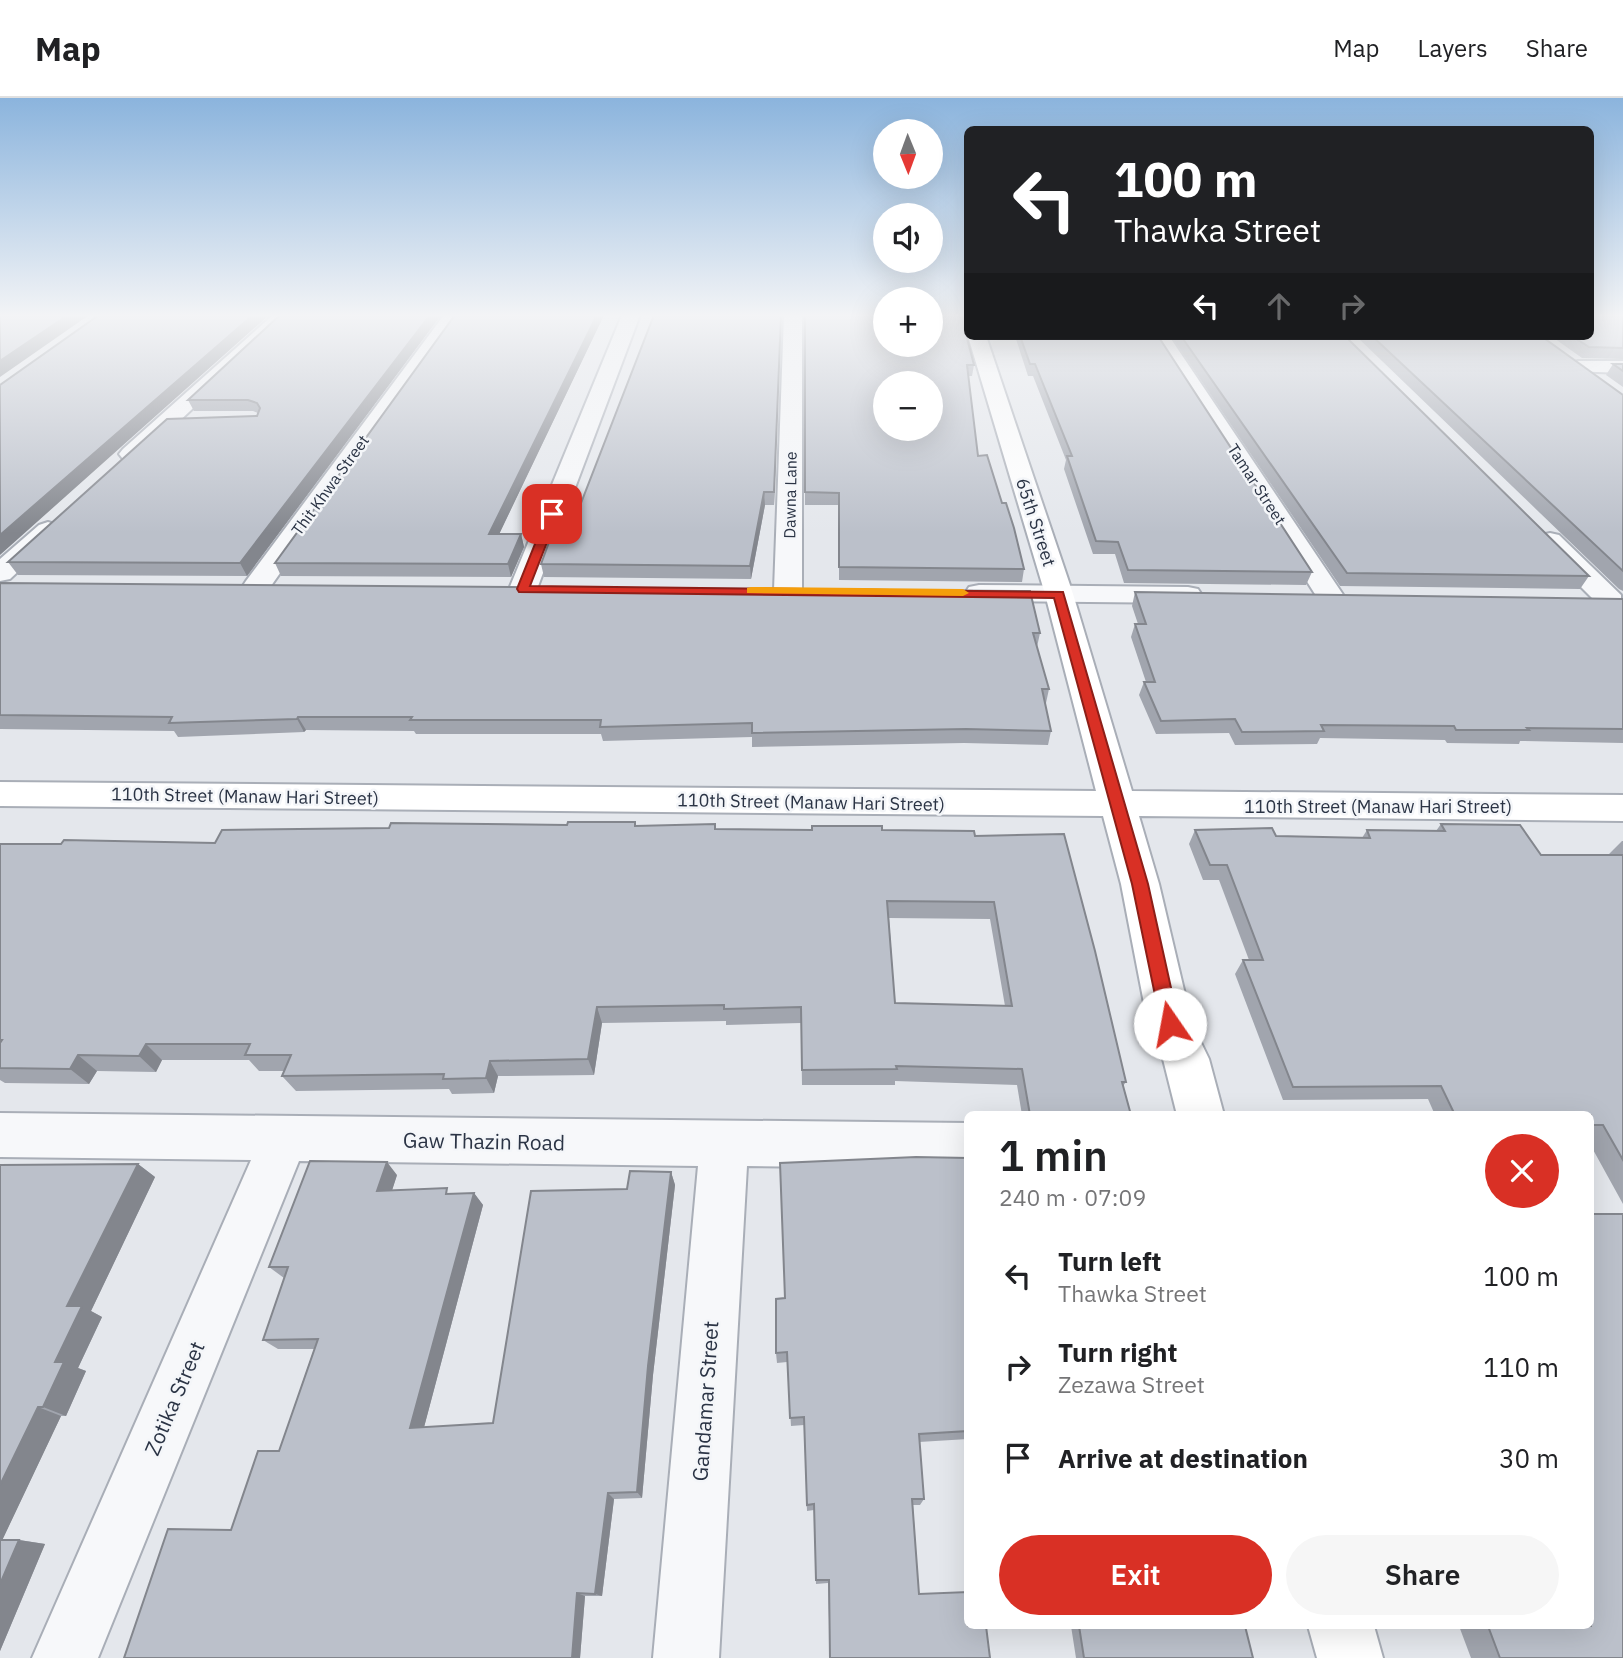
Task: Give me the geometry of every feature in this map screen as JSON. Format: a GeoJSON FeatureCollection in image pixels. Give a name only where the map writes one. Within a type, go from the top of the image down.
{"type":"FeatureCollection","features":[{"type":"Feature","properties":{"kind":"street"},"geometry":{"type":"LineString","coordinates":[[117,466],[202,388]]}},
{"type":"Feature","properties":{"kind":"street","name":"Thit Khwa Street"},"geometry":{"type":"LineString","coordinates":[[256,587],[400,388]]}},
{"type":"Feature","properties":{"kind":"street"},"geometry":{"type":"LineString","coordinates":[[551,590],[510,589],[599,388]]}},
{"type":"Feature","properties":{"kind":"street","name":"Dawna Lane"},"geometry":{"type":"LineString","coordinates":[[788,590],[792,388]]}},
{"type":"Feature","properties":{"kind":"street","name":"65th Street"},"geometry":{"type":"LineString","coordinates":[[993,388],[1059,594],[1119,804],[1140,884],[1170,1024],[1186,1059],[1200,1111]]}},
{"type":"Feature","properties":{"kind":"street","name":"Tamar Street"},"geometry":{"type":"LineString","coordinates":[[1194,388],[1330,596]]}},
{"type":"Feature","properties":{"kind":"street"},"geometry":{"type":"LineString","coordinates":[[166,421],[203,421]]}},
{"type":"Feature","properties":{"kind":"street"},"geometry":{"type":"LineString","coordinates":[[0,573],[68,511]]}},
{"type":"Feature","properties":{"kind":"street"},"geometry":{"type":"LineString","coordinates":[[1531,522],[1617,601]]}},
{"type":"Feature","properties":{"kind":"street"},"geometry":{"type":"LineString","coordinates":[[950,593],[1208,595]]}},
{"type":"Feature","properties":{"kind":"street"},"geometry":{"type":"LineString","coordinates":[[1570,600],[1617,601]]}},
{"type":"Feature","properties":{"kind":"street","name":"110th Street (Manaw Hari Street)"},"geometry":{"type":"LineString","coordinates":[[0,794],[1623,808]]}},
{"type":"Feature","properties":{"kind":"street","name":"Gaw Thazin Road"},"geometry":{"type":"LineString","coordinates":[[0,1135],[964,1146]]}},
{"type":"Feature","properties":{"kind":"street","name":"Zotika Street"},"geometry":{"type":"LineString","coordinates":[[65,1658],[284,1139]]}},
{"type":"Feature","properties":{"kind":"street","name":"Gandamar Street"},"geometry":{"type":"LineString","coordinates":[[686,1658],[724,1143]]}},
{"type":"Feature","properties":{"kind":"street"},"geometry":{"type":"LineString","coordinates":[[1342,1629],[1350,1658]]}},
{"type":"Feature","properties":{"kind":"building"},"geometry":{"type":"Polygon","coordinates":[[[0,388],[169,388],[0,535],[0,388]]]}},
{"type":"Feature","properties":{"kind":"building"},"geometry":{"type":"Polygon","coordinates":[[[201,388],[374,388],[240,563],[8,562],[167,419],[257,416],[260,408],[257,403],[248,400],[188,400],[201,388]]]}},
{"type":"Feature","properties":{"kind":"building"},"geometry":{"type":"Polygon","coordinates":[[[402,388],[561,388],[489,534],[521,534],[508,564],[275,563],[402,388]]]}},
{"type":"Feature","properties":{"kind":"building"},"geometry":{"type":"Polygon","coordinates":[[[626,388],[778,388],[774,492],[764,492],[750,566],[541,564],[552,534],[569,534],[626,388]]]}},
{"type":"Feature","properties":{"kind":"building"},"geometry":{"type":"Polygon","coordinates":[[[805,388],[873,388],[873,441],[943,441],[943,388],[970,388],[978,456],[987,455],[1002,503],[1006,503],[1024,569],[839,567],[839,493],[805,492],[805,388]]]}},
{"type":"Feature","properties":{"kind":"building"},"geometry":{"type":"Polygon","coordinates":[[[1045,388],[1192,388],[1312,572],[1128,570],[1118,542],[1096,541],[1067,456],[1072,456],[1045,388]]]}},
{"type":"Feature","properties":{"kind":"building"},"geometry":{"type":"Polygon","coordinates":[[[1217,388],[1398,388],[1589,576],[1347,573],[1217,388]]]}},
{"type":"Feature","properties":{"kind":"building"},"geometry":{"type":"Polygon","coordinates":[[[1427,388],[1613,388],[1623,395],[1623,571],[1427,388]]]}},
{"type":"Feature","properties":{"kind":"building"},"geometry":{"type":"Polygon","coordinates":[[[0,583],[1030,591],[1040,633],[1033,633],[1049,689],[1042,689],[1051,731],[966,729],[752,733],[752,723],[600,727],[601,720],[298,717],[169,723],[172,717],[0,715],[0,583]]]}},
{"type":"Feature","properties":{"kind":"building"},"geometry":{"type":"Polygon","coordinates":[[[1135,592],[1623,599],[1623,729],[1456,730],[1454,726],[1321,725],[1324,731],[1242,732],[1235,719],[1161,721],[1144,682],[1155,682],[1135,624],[1146,624],[1135,592]]]}},
{"type":"Feature","properties":{"kind":"building"},"geometry":{"type":"Polygon","coordinates":[[[568,822],[635,822],[635,826],[715,824],[715,829],[812,830],[812,826],[882,826],[882,830],[974,831],[975,836],[1064,834],[1095,951],[1126,1082],[1122,1082],[1130,1111],[1029,1111],[1022,1069],[896,1066],[897,1069],[802,1070],[801,1007],[597,1007],[588,1059],[490,1061],[486,1078],[443,1079],[444,1074],[282,1076],[291,1055],[245,1055],[250,1044],[146,1044],[139,1056],[78,1055],[70,1069],[0,1068],[0,844],[61,844],[64,840],[215,843],[222,830],[389,828],[391,823],[567,825],[568,822]],[[887,901],[895,1003],[1012,1006],[994,902],[887,901]]]}},
{"type":"Feature","properties":{"kind":"building"},"geometry":{"type":"Polygon","coordinates":[[[1441,824],[1520,825],[1541,855],[1623,855],[1623,1160],[1603,1125],[1594,1125],[1594,1111],[1453,1111],[1441,1086],[1293,1087],[1243,960],[1263,960],[1227,865],[1210,865],[1195,830],[1272,828],[1276,836],[1370,838],[1367,830],[1445,831],[1441,824]]]}},
{"type":"Feature","properties":{"kind":"building"},"geometry":{"type":"Polygon","coordinates":[[[916,1157],[964,1158],[964,1431],[919,1434],[924,1499],[912,1499],[919,1594],[964,1592],[964,1629],[986,1629],[990,1658],[830,1658],[829,1580],[816,1580],[814,1504],[807,1505],[804,1417],[790,1418],[787,1352],[776,1353],[776,1299],[785,1298],[780,1163],[916,1157]]]}},
{"type":"Feature","properties":{"kind":"building"},"geometry":{"type":"Polygon","coordinates":[[[310,1161],[387,1162],[377,1191],[447,1188],[446,1194],[474,1193],[410,1428],[493,1423],[531,1191],[627,1189],[630,1171],[671,1172],[648,1366],[637,1492],[608,1493],[595,1594],[577,1593],[572,1658],[124,1658],[168,1529],[231,1530],[258,1451],[279,1451],[318,1339],[263,1340],[288,1267],[269,1267],[310,1161]]]}},
{"type":"Feature","properties":{"kind":"building"},"geometry":{"type":"Polygon","coordinates":[[[138,1164],[67,1306],[82,1306],[55,1362],[64,1362],[43,1407],[38,1407],[0,1485],[0,1165],[138,1164]]]}},
{"type":"Feature","properties":{"kind":"building"},"geometry":{"type":"Polygon","coordinates":[[[1594,1214],[1623,1214],[1623,1658],[1500,1658],[1489,1629],[1594,1629],[1594,1214]]]}},
{"type":"Feature","properties":{"kind":"building"},"geometry":{"type":"Polygon","coordinates":[[[0,1540],[19,1540],[0,1584],[0,1540]]]}},
{"type":"Feature","properties":{"kind":"building"},"geometry":{"type":"Polygon","coordinates":[[[1079,1629],[1246,1629],[1253,1658],[1084,1658],[1079,1629]]]}},
{"type":"Feature","properties":{"kind":"slow traffic"},"geometry":{"type":"LineString","coordinates":[[751,590],[963,593]]}},
{"type":"Feature","properties":{"kind":"route"},"geometry":{"type":"LineString","coordinates":[[552,514],[523,589],[1059,594],[1140,884],[1170,1024]]}}]}
